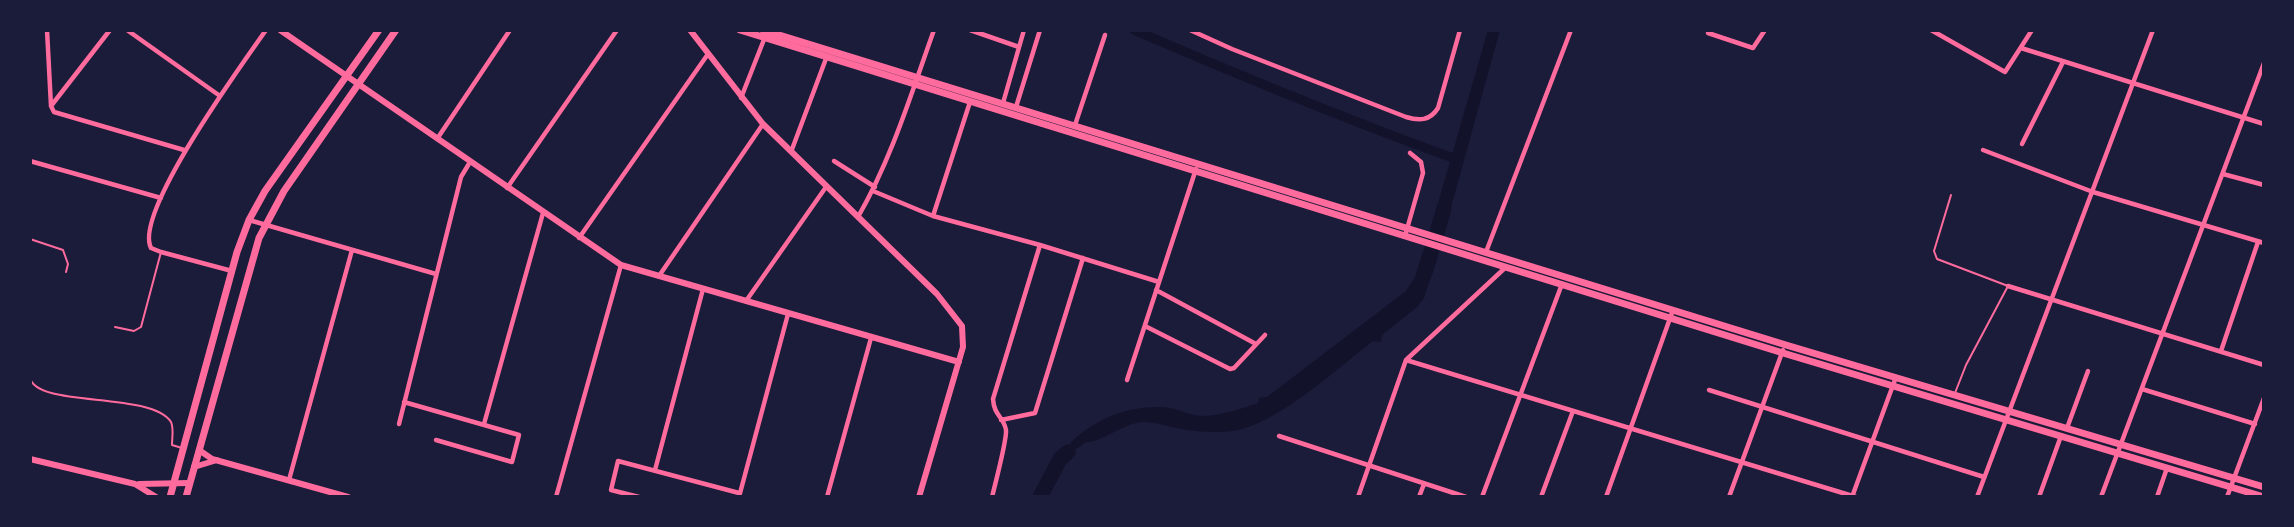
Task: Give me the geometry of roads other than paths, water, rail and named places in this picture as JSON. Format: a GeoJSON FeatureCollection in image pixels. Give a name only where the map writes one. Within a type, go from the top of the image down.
{"type":"FeatureCollection","features":[{"type":"Feature","properties":{"kind":"main road"},"geometry":{"type":"LineString","coordinates":[[170,497],[232,271],[249,220],[265,191],[379,30]]}},
{"type":"Feature","properties":{"kind":"main road"},"geometry":{"type":"LineString","coordinates":[[186,497],[249,267],[265,225],[284,190],[396,30]]}},
{"type":"Feature","properties":{"kind":"main road"},"geometry":{"type":"LineString","coordinates":[[740,30],[765,33],[915,86],[1783,353],[2264,496]]}},
{"type":"Feature","properties":{"kind":"main road"},"geometry":{"type":"LineString","coordinates":[[828,54],[918,77],[1786,345],[2264,487]]}},
{"type":"Feature","properties":{"kind":"street"},"geometry":{"type":"LineString","coordinates":[[47,30],[51,106],[54,112],[184,150]]}},
{"type":"Feature","properties":{"kind":"street"},"geometry":{"type":"LineString","coordinates":[[51,106],[110,30]]}},
{"type":"Feature","properties":{"kind":"street"},"geometry":{"type":"LineString","coordinates":[[127,30],[220,96]]}},
{"type":"Feature","properties":{"kind":"street"},"geometry":{"type":"LineString","coordinates":[[232,271],[151,248],[148,235],[161,198],[184,150],[266,30]]}},
{"type":"Feature","properties":{"kind":"street"},"geometry":{"type":"LineString","coordinates":[[280,30],[621,265],[959,362]]}},
{"type":"Feature","properties":{"kind":"street"},"geometry":{"type":"LineString","coordinates":[[437,139],[510,30]]}},
{"type":"Feature","properties":{"kind":"street"},"geometry":{"type":"LineString","coordinates":[[507,188],[617,30]]}},
{"type":"Feature","properties":{"kind":"street"},"geometry":{"type":"LineString","coordinates":[[690,30],[763,124],[937,294],[962,326],[963,339],[959,362],[919,497]]}},
{"type":"Feature","properties":{"kind":"street"},"geometry":{"type":"LineString","coordinates":[[858,217],[874,189],[894,144],[934,30]]}},
{"type":"Feature","properties":{"kind":"street"},"geometry":{"type":"LineString","coordinates":[[970,30],[1019,47]]}},
{"type":"Feature","properties":{"kind":"street"},"geometry":{"type":"LineString","coordinates":[[1003,103],[1024,30]]}},
{"type":"Feature","properties":{"kind":"street"},"geometry":{"type":"LineString","coordinates":[[1016,107],[1040,30]]}},
{"type":"Feature","properties":{"kind":"street"},"geometry":{"type":"LineString","coordinates":[[1190,30],[1232,49],[1406,117],[1420,120],[1434,114],[1438,108],[1460,30]]}},
{"type":"Feature","properties":{"kind":"street"},"geometry":{"type":"LineString","coordinates":[[1486,252],[1571,30]]}},
{"type":"Feature","properties":{"kind":"street"},"geometry":{"type":"LineString","coordinates":[[1708,33],[1753,48],[1765,30]]}},
{"type":"Feature","properties":{"kind":"street"},"geometry":{"type":"LineString","coordinates":[[1931,30],[2005,72],[2032,30]]}},
{"type":"Feature","properties":{"kind":"street"},"geometry":{"type":"LineString","coordinates":[[1977,497],[2050,298],[2093,192],[2153,30]]}},
{"type":"Feature","properties":{"kind":"street"},"geometry":{"type":"LineString","coordinates":[[741,98],[765,33]]}},
{"type":"Feature","properties":{"kind":"street"},"geometry":{"type":"LineString","coordinates":[[1075,125],[1105,35]]}},
{"type":"Feature","properties":{"kind":"street"},"geometry":{"type":"LineString","coordinates":[[2021,48],[2264,124]]}},
{"type":"Feature","properties":{"kind":"street"},"geometry":{"type":"LineString","coordinates":[[579,238],[708,54]]}},
{"type":"Feature","properties":{"kind":"street"},"geometry":{"type":"LineString","coordinates":[[791,152],[828,54]]}},
{"type":"Feature","properties":{"kind":"street"},"geometry":{"type":"LineString","coordinates":[[2022,144],[2063,62]]}},
{"type":"Feature","properties":{"kind":"street"},"geometry":{"type":"LineString","coordinates":[[2101,497],[2264,63]]}},
{"type":"Feature","properties":{"kind":"street"},"geometry":{"type":"LineString","coordinates":[[933,216],[969,102]]}},
{"type":"Feature","properties":{"kind":"street"},"geometry":{"type":"LineString","coordinates":[[659,276],[763,124]]}},
{"type":"Feature","properties":{"kind":"street"},"geometry":{"type":"LineString","coordinates":[[1983,150],[2093,192],[2261,242],[2221,351]]}},
{"type":"Feature","properties":{"kind":"street"},"geometry":{"type":"LineString","coordinates":[[1405,236],[1423,173],[1421,162],[1410,153]]}},
{"type":"Feature","properties":{"kind":"street"},"geometry":{"type":"LineString","coordinates":[[30,160],[161,198]]}},
{"type":"Feature","properties":{"kind":"street"},"geometry":{"type":"LineString","coordinates":[[834,161],[874,189],[933,216],[1040,245],[1159,282]]}},
{"type":"Feature","properties":{"kind":"street"},"geometry":{"type":"LineString","coordinates":[[399,424],[461,177],[470,162]]}},
{"type":"Feature","properties":{"kind":"street"},"geometry":{"type":"LineString","coordinates":[[1127,380],[1198,163]]}},
{"type":"Feature","properties":{"kind":"street"},"geometry":{"type":"LineString","coordinates":[[2223,174],[2264,185]]}},
{"type":"Feature","properties":{"kind":"street"},"geometry":{"type":"LineString","coordinates":[[746,301],[826,187]]}},
{"type":"Feature","properties":{"kind":"street"},"geometry":{"type":"LineString","coordinates":[[484,424],[543,213]]}},
{"type":"Feature","properties":{"kind":"street"},"geometry":{"type":"LineString","coordinates":[[249,220],[436,274]]}},
{"type":"Feature","properties":{"kind":"street"},"geometry":{"type":"LineString","coordinates":[[992,497],[1006,430],[994,412],[993,399],[1040,245]]}},
{"type":"Feature","properties":{"kind":"street"},"geometry":{"type":"LineString","coordinates":[[289,480],[352,250]]}},
{"type":"Feature","properties":{"kind":"street"},"geometry":{"type":"LineString","coordinates":[[1001,420],[1035,413],[1083,258]]}},
{"type":"Feature","properties":{"kind":"street"},"geometry":{"type":"LineString","coordinates":[[1358,497],[1406,360],[1514,260]]}},
{"type":"Feature","properties":{"kind":"street"},"geometry":{"type":"LineString","coordinates":[[556,497],[621,265]]}},
{"type":"Feature","properties":{"kind":"street"},"geometry":{"type":"LineString","coordinates":[[1482,497],[1565,276]]}},
{"type":"Feature","properties":{"kind":"street"},"geometry":{"type":"LineString","coordinates":[[2008,286],[2264,365]]}},
{"type":"Feature","properties":{"kind":"street"},"geometry":{"type":"LineString","coordinates":[[655,470],[703,289]]}},
{"type":"Feature","properties":{"kind":"street"},"geometry":{"type":"LineString","coordinates":[[1156,291],[1256,344]]}},
{"type":"Feature","properties":{"kind":"street"},"geometry":{"type":"LineString","coordinates":[[1606,497],[1673,310]]}},
{"type":"Feature","properties":{"kind":"street"},"geometry":{"type":"LineString","coordinates":[[639,497],[611,490],[618,461],[739,495],[788,314]]}},
{"type":"Feature","properties":{"kind":"street"},"geometry":{"type":"LineString","coordinates":[[1145,326],[1230,369],[1234,368],[1265,335]]}},
{"type":"Feature","properties":{"kind":"street"},"geometry":{"type":"LineString","coordinates":[[827,497],[871,338]]}},
{"type":"Feature","properties":{"kind":"street"},"geometry":{"type":"LineString","coordinates":[[1729,497],[1786,345]]}},
{"type":"Feature","properties":{"kind":"street"},"geometry":{"type":"LineString","coordinates":[[1406,360],[1853,497],[1896,377]]}},
{"type":"Feature","properties":{"kind":"street"},"geometry":{"type":"LineString","coordinates":[[2067,428],[2088,371]]}},
{"type":"Feature","properties":{"kind":"street"},"geometry":{"type":"LineString","coordinates":[[2142,389],[2254,424]]}},
{"type":"Feature","properties":{"kind":"street"},"geometry":{"type":"LineString","coordinates":[[1709,390],[1763,405],[1984,477]]}},
{"type":"Feature","properties":{"kind":"street"},"geometry":{"type":"LineString","coordinates":[[2227,497],[2264,398]]}},
{"type":"Feature","properties":{"kind":"street"},"geometry":{"type":"LineString","coordinates":[[404,402],[519,435],[512,462],[436,441]]}},
{"type":"Feature","properties":{"kind":"street"},"geometry":{"type":"LineString","coordinates":[[1541,497],[1573,411]]}},
{"type":"Feature","properties":{"kind":"street"},"geometry":{"type":"LineString","coordinates":[[1280,436],[1466,497]]}},
{"type":"Feature","properties":{"kind":"street"},"geometry":{"type":"LineString","coordinates":[[2039,497],[2061,436]]}},
{"type":"Feature","properties":{"kind":"street"},"geometry":{"type":"LineString","coordinates":[[199,450],[218,460],[348,497]]}},
{"type":"Feature","properties":{"kind":"street"},"geometry":{"type":"LineString","coordinates":[[30,459],[135,484],[189,483]]}},
{"type":"Feature","properties":{"kind":"street"},"geometry":{"type":"LineString","coordinates":[[194,467],[218,460]]}},
{"type":"Feature","properties":{"kind":"street"},"geometry":{"type":"LineString","coordinates":[[2157,497],[2168,468]]}},
{"type":"Feature","properties":{"kind":"street"},"geometry":{"type":"LineString","coordinates":[[135,484],[156,497]]}},
{"type":"Feature","properties":{"kind":"street"},"geometry":{"type":"LineString","coordinates":[[1419,497],[1424,484]]}},
{"type":"Feature","properties":{"kind":"lane"},"geometry":{"type":"LineString","coordinates":[[1951,195],[1934,251],[1937,259],[2008,286],[1966,365],[1955,395]]}},
{"type":"Feature","properties":{"kind":"lane"},"geometry":{"type":"LineString","coordinates":[[30,239],[63,250],[68,264],[66,272]]}},
{"type":"Feature","properties":{"kind":"lane"},"geometry":{"type":"LineString","coordinates":[[115,327],[134,331],[141,327],[161,252]]}},
{"type":"Feature","properties":{"kind":"lane"},"geometry":{"type":"LineString","coordinates":[[30,361],[30,367]]}},
{"type":"Feature","properties":{"kind":"lane"},"geometry":{"type":"LineString","coordinates":[[30,378],[35,386],[52,392],[84,400],[138,405],[156,411],[172,425],[172,445],[183,448]]}},
{"type":"Feature","properties":{"kind":"waterway"},"geometry":{"type":"LineString","coordinates":[[1134,30],[1295,98],[1459,160]]}},
{"type":"Feature","properties":{"kind":"waterway"},"geometry":{"type":"LineString","coordinates":[[1425,272],[1444,209]]}},
{"type":"Feature","properties":{"kind":"waterway"},"geometry":{"type":"LineString","coordinates":[[1040,497],[1060,459],[1068,452]]}}]}
